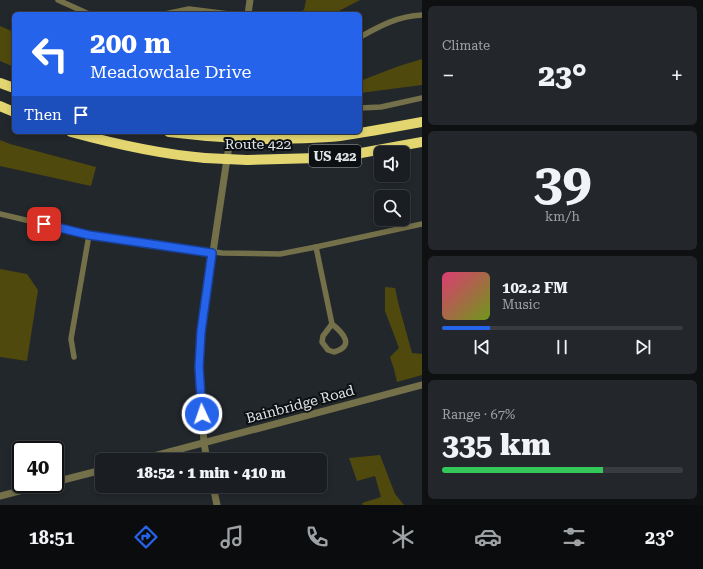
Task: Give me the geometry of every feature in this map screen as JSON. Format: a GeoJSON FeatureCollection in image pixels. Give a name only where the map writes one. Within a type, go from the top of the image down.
{"type":"FeatureCollection","features":[{"type":"Feature","properties":{"kind":"highway"},"geometry":{"type":"LineString","coordinates":[[0,82],[12,87]]}},
{"type":"Feature","properties":{"kind":"highway"},"geometry":{"type":"LineString","coordinates":[[1,107],[12,111]]}},
{"type":"Feature","properties":{"kind":"highway","name":"Route 422"},"geometry":{"type":"LineString","coordinates":[[362,133],[422,122]]}},
{"type":"Feature","properties":{"kind":"highway","name":"Route 422"},"geometry":{"type":"LineString","coordinates":[[79,134],[120,145],[179,156],[247,160],[317,158],[350,155],[422,142]]}},
{"type":"Feature","properties":{"kind":"highway","name":"Route 422"},"geometry":{"type":"LineString","coordinates":[[188,134],[252,139],[291,139],[353,134]]}},
{"type":"Feature","properties":{"kind":"street"},"geometry":{"type":"LineString","coordinates":[[58,0],[85,12]]}},
{"type":"Feature","properties":{"kind":"street"},"geometry":{"type":"LineString","coordinates":[[248,12],[250,0]]}},
{"type":"Feature","properties":{"kind":"street"},"geometry":{"type":"LineString","coordinates":[[175,12],[189,9],[213,12]]}},
{"type":"Feature","properties":{"kind":"street"},"geometry":{"type":"LineString","coordinates":[[362,36],[390,21],[422,15]]}},
{"type":"Feature","properties":{"kind":"street"},"geometry":{"type":"LineString","coordinates":[[362,108],[381,107],[422,98]]}},
{"type":"Feature","properties":{"kind":"street"},"geometry":{"type":"LineString","coordinates":[[206,453],[199,367],[201,332],[230,134]]}},
{"type":"Feature","properties":{"kind":"street"},"geometry":{"type":"LineString","coordinates":[[0,214],[89,235],[212,253],[280,254],[422,224]]}},
{"type":"Feature","properties":{"kind":"street"},"geometry":{"type":"LineString","coordinates":[[74,358],[71,339],[89,235]]}},
{"type":"Feature","properties":{"kind":"street"},"geometry":{"type":"LineString","coordinates":[[316,247],[332,324],[342,332],[345,340],[345,344],[342,349],[334,352],[328,350],[322,342],[323,336],[332,324]]}},
{"type":"Feature","properties":{"kind":"street","name":"Bainbridge Road"},"geometry":{"type":"LineString","coordinates":[[166,453],[422,385]]}},
{"type":"Feature","properties":{"kind":"street"},"geometry":{"type":"LineString","coordinates":[[64,480],[95,472]]}},
{"type":"Feature","properties":{"kind":"street"},"geometry":{"type":"LineString","coordinates":[[0,496],[12,493]]}},
{"type":"Feature","properties":{"kind":"street"},"geometry":{"type":"LineString","coordinates":[[214,493],[217,505]]}},
{"type":"Feature","properties":{"kind":"shaded area"},"geometry":{"type":"Polygon","coordinates":[[[306,0],[360,0],[337,12],[298,12],[304,10],[306,0]]]}},
{"type":"Feature","properties":{"kind":"shaded area"},"geometry":{"type":"Polygon","coordinates":[[[0,26],[12,31],[12,66],[0,61],[0,26]]]}},
{"type":"Feature","properties":{"kind":"shaded area"},"geometry":{"type":"Polygon","coordinates":[[[422,59],[422,85],[362,93],[362,80],[422,59]]]}},
{"type":"Feature","properties":{"kind":"shaded area"},"geometry":{"type":"Polygon","coordinates":[[[0,140],[96,167],[91,186],[0,166],[0,140]]]}},
{"type":"Feature","properties":{"kind":"shaded area"},"geometry":{"type":"Polygon","coordinates":[[[0,269],[27,274],[38,290],[27,361],[0,357],[0,269]]]}},
{"type":"Feature","properties":{"kind":"shaded area"},"geometry":{"type":"Polygon","coordinates":[[[385,287],[395,288],[412,353],[422,354],[422,375],[397,382],[390,357],[399,348],[385,311],[385,287]]]}},
{"type":"Feature","properties":{"kind":"shaded area"},"geometry":{"type":"Polygon","coordinates":[[[380,455],[395,494],[404,505],[363,505],[362,503],[381,497],[375,476],[357,481],[349,458],[380,455]]]}},
{"type":"Feature","properties":{"kind":"route"},"geometry":{"type":"LineString","coordinates":[[44,224],[89,235],[212,253],[201,332],[199,367],[202,414]]}}]}
